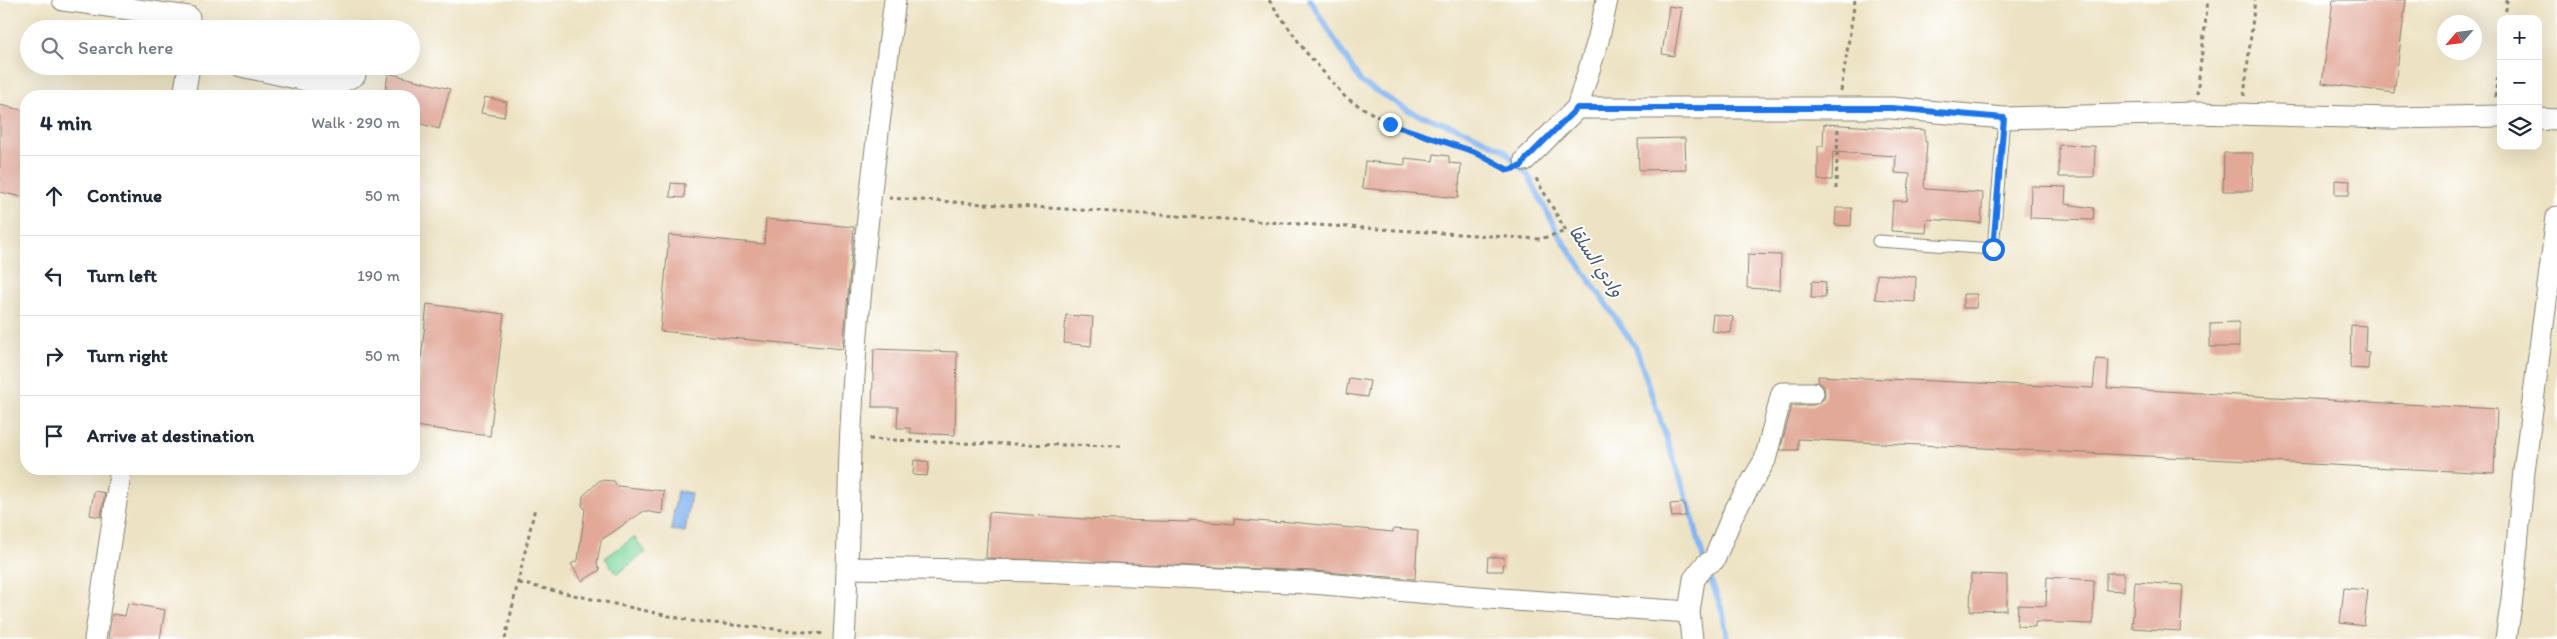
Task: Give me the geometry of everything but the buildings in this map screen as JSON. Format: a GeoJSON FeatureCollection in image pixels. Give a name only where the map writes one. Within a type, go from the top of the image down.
{"type":"FeatureCollection","features":[{"type":"Feature","properties":{"kind":"street"},"geometry":{"type":"LineString","coordinates":[[63,0],[190,15]]}},
{"type":"Feature","properties":{"kind":"street"},"geometry":{"type":"LineString","coordinates":[[844,637],[848,568],[851,438],[869,196],[895,0]]}},
{"type":"Feature","properties":{"kind":"street"},"geometry":{"type":"LineString","coordinates":[[1525,160],[1577,108],[1598,41],[1607,0]]}},
{"type":"Feature","properties":{"kind":"street"},"geometry":{"type":"LineString","coordinates":[[185,90],[188,75]]}},
{"type":"Feature","properties":{"kind":"street"},"geometry":{"type":"LineString","coordinates":[[282,75],[333,86],[355,75]]}},
{"type":"Feature","properties":{"kind":"street"},"geometry":{"type":"LineString","coordinates":[[1577,108],[1883,107],[2004,118],[2195,113],[2216,116],[2242,114],[2390,118],[2497,115]]}},
{"type":"Feature","properties":{"kind":"street"},"geometry":{"type":"LineString","coordinates":[[2542,119],[2557,120]]}},
{"type":"Feature","properties":{"kind":"street"},"geometry":{"type":"LineString","coordinates":[[2506,639],[2512,599],[2524,471],[2557,217]]}},
{"type":"Feature","properties":{"kind":"street"},"geometry":{"type":"LineString","coordinates":[[1692,639],[1689,612],[1694,579],[1705,565],[1714,560],[1734,512],[1765,460],[1782,393],[1813,393]]}},
{"type":"Feature","properties":{"kind":"street"},"geometry":{"type":"LineString","coordinates":[[94,639],[120,475]]}},
{"type":"Feature","properties":{"kind":"street"},"geometry":{"type":"LineString","coordinates":[[848,568],[1039,571],[1312,583],[1523,601],[1689,612]]}},
{"type":"Feature","properties":{"kind":"lane"},"geometry":{"type":"LineString","coordinates":[[1878,241],[1993,249],[2004,118]]}},
{"type":"Feature","properties":{"kind":"path"},"geometry":{"type":"LineString","coordinates":[[1270,0],[1305,51],[1346,98],[1390,124],[1475,152],[1508,170],[1522,166],[1525,160]]}},
{"type":"Feature","properties":{"kind":"path"},"geometry":{"type":"LineString","coordinates":[[2195,113],[2208,0]]}},
{"type":"Feature","properties":{"kind":"path"},"geometry":{"type":"LineString","coordinates":[[2242,114],[2255,0]]}},
{"type":"Feature","properties":{"kind":"path"},"geometry":{"type":"LineString","coordinates":[[2505,15],[2507,0]]}},
{"type":"Feature","properties":{"kind":"path"},"geometry":{"type":"LineString","coordinates":[[2498,105],[2500,60]]}},
{"type":"Feature","properties":{"kind":"path"},"geometry":{"type":"LineString","coordinates":[[869,196],[1540,239],[1566,232],[1525,160]]}},
{"type":"Feature","properties":{"kind":"path"},"geometry":{"type":"LineString","coordinates":[[851,438],[958,443],[1122,446]]}},
{"type":"Feature","properties":{"kind":"path"},"geometry":{"type":"LineString","coordinates":[[506,639],[535,508]]}},
{"type":"Feature","properties":{"kind":"path"},"geometry":{"type":"LineString","coordinates":[[519,584],[692,621],[844,637]]}},
{"type":"Feature","properties":{"kind":"green space"},"geometry":{"type":"Polygon","coordinates":[[[634,537],[646,552],[617,574],[605,558],[634,537]]]}},
{"type":"Feature","properties":{"kind":"water"},"geometry":{"type":"Polygon","coordinates":[[[677,491],[691,493],[685,532],[671,530],[677,491]]]}},
{"type":"Feature","properties":{"kind":"waterway","name":"وادي السلقا"},"geometry":{"type":"LineString","coordinates":[[1310,0],[1361,82],[1411,112],[1466,131],[1504,150],[1528,175],[1559,235],[1636,348],[1691,511],[1704,561]]}},
{"type":"Feature","properties":{"kind":"waterway","name":"وادي السلقا"},"geometry":{"type":"LineString","coordinates":[[1707,569],[1723,613],[1727,639]]}},
{"type":"Feature","properties":{"kind":"route"},"geometry":{"type":"LineString","coordinates":[[1390,124],[1475,152],[1508,170],[1522,166],[1525,160],[1577,108],[1839,106],[1892,108],[2004,118],[1993,249]]}}]}
